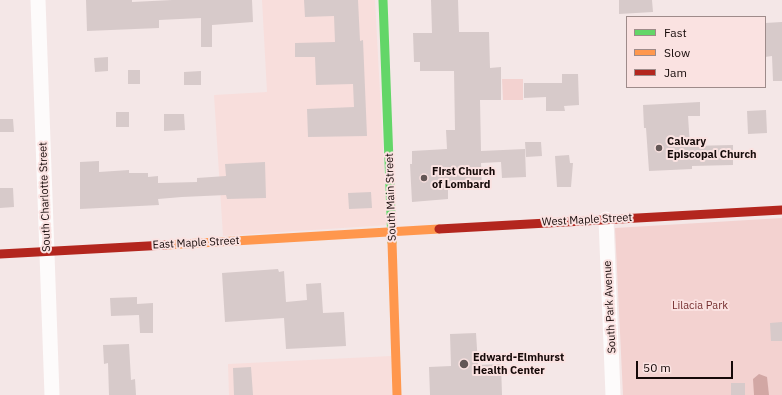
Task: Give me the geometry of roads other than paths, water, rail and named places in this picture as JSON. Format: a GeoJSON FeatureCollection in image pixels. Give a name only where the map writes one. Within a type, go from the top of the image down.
{"type":"FeatureCollection","features":[{"type":"Feature","properties":{"kind":"street","name":"South Charlotte Street"},"geometry":{"type":"LineString","coordinates":[[38,0],[52,395]]}},
{"type":"Feature","properties":{"kind":"street","name":"South Main Street"},"geometry":{"type":"LineString","coordinates":[[383,0],[393,231],[397,395]]}},
{"type":"Feature","properties":{"kind":"street","name":"West Maple Street"},"geometry":{"type":"LineString","coordinates":[[393,231],[782,210]]}},
{"type":"Feature","properties":{"kind":"street","name":"South Park Avenue"},"geometry":{"type":"LineString","coordinates":[[606,220],[613,395]]}},
{"type":"Feature","properties":{"kind":"street","name":"East Maple Street"},"geometry":{"type":"LineString","coordinates":[[0,254],[393,231]]}},
{"type":"Feature","properties":{"kind":"place","name":"Calvary Episcopal Church"},"geometry":{"type":"Point","coordinates":[659,148]}},
{"type":"Feature","properties":{"kind":"place","name":"First Church of Lombard"},"geometry":{"type":"Point","coordinates":[424,178]}},
{"type":"Feature","properties":{"kind":"place","name":"Edward-Elmhurst Health Center"},"geometry":{"type":"Point","coordinates":[464,364]}},
{"type":"Feature","properties":{"kind":"park label","name":"Lilacia Park"},"geometry":{"type":"Point","coordinates":[700,306]}}]}
